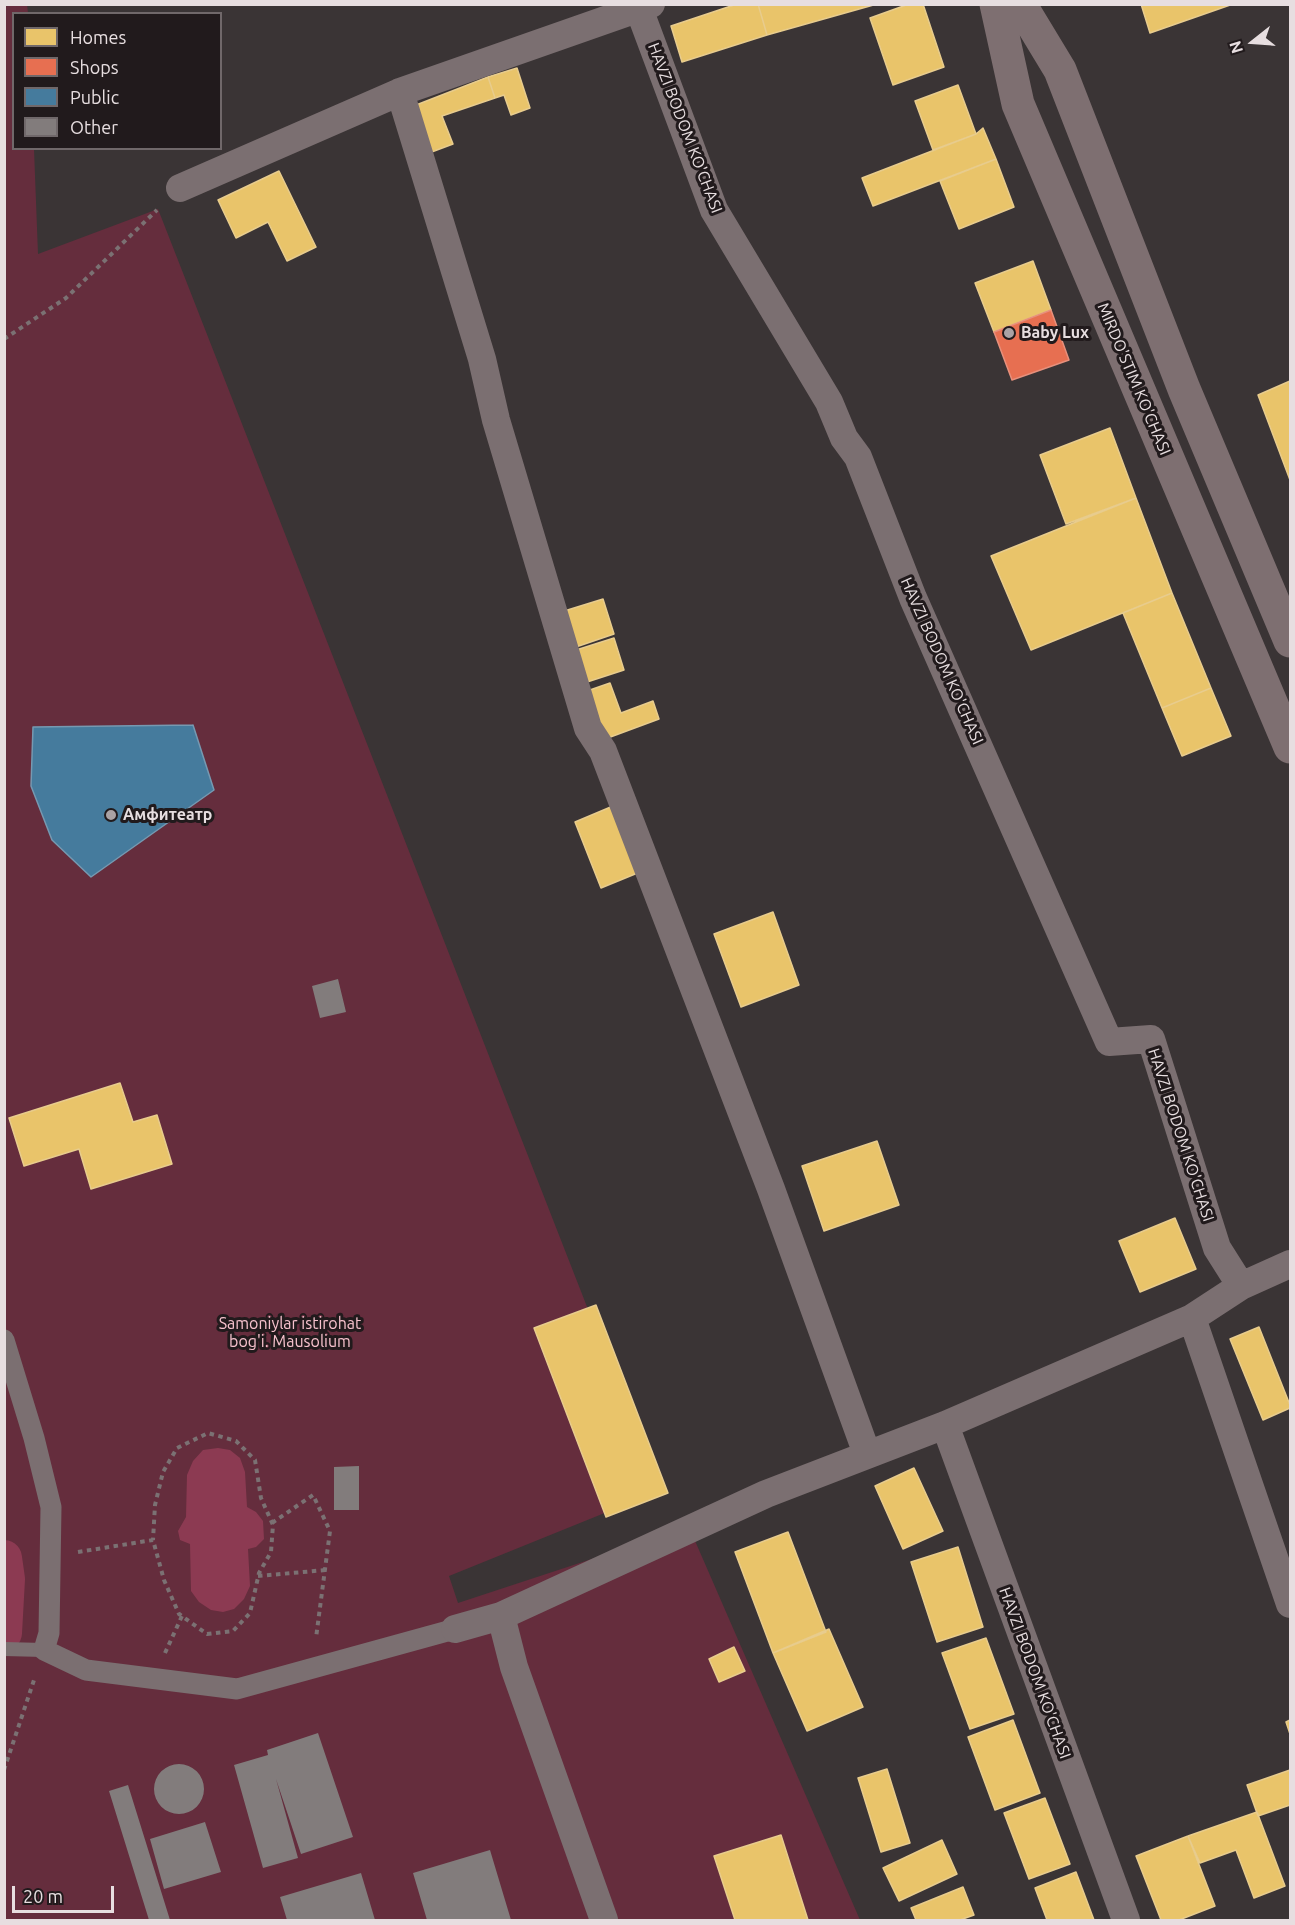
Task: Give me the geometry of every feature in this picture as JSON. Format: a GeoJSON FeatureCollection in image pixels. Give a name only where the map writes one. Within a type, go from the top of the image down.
{"type":"FeatureCollection","features":[{"type":"Feature","properties":{"kind":"main road","name":"MIRDO'STIM KO'CHASI"},"geometry":{"type":"LineString","coordinates":[[996,4],[1018,104],[1290,747]]}},
{"type":"Feature","properties":{"kind":"main road"},"geometry":{"type":"LineString","coordinates":[[1020,4],[1060,70],[1184,389],[1290,641]]}},
{"type":"Feature","properties":{"kind":"street","name":"HAVZI BODOM KO'CHASI"},"geometry":{"type":"LineString","coordinates":[[180,188],[400,92],[645,7],[714,210],[829,402],[844,438],[858,457],[913,598],[1109,1042],[1151,1039],[1217,1248],[1241,1286]]}},
{"type":"Feature","properties":{"kind":"street"},"geometry":{"type":"LineString","coordinates":[[400,92],[482,359],[496,420],[588,728],[603,751],[771,1189],[867,1454]]}},
{"type":"Feature","properties":{"kind":"street"},"geometry":{"type":"LineString","coordinates":[[4,1340],[34,1438],[51,1507],[49,1633],[44,1650],[86,1670],[237,1689],[501,1616],[766,1494],[945,1425],[1192,1317],[1241,1286],[1290,1264]]}},
{"type":"Feature","properties":{"kind":"street"},"geometry":{"type":"LineString","coordinates":[[1192,1317],[1290,1604]]}},
{"type":"Feature","properties":{"kind":"street","name":"HAVZI BODOM KO'CHASI"},"geometry":{"type":"LineString","coordinates":[[945,1425],[1126,1920]]}},
{"type":"Feature","properties":{"kind":"street"},"geometry":{"type":"LineString","coordinates":[[501,1616],[514,1667],[604,1920]]}},
{"type":"Feature","properties":{"kind":"lane"},"geometry":{"type":"LineString","coordinates":[[10,1649],[44,1650]]}},
{"type":"Feature","properties":{"kind":"path"},"geometry":{"type":"LineString","coordinates":[[4,339],[66,298],[180,188]]}},
{"type":"Feature","properties":{"kind":"path"},"geometry":{"type":"LineString","coordinates":[[208,1433],[236,1441],[255,1460],[261,1498],[272,1523],[271,1552],[258,1576],[249,1613],[233,1630],[207,1634],[182,1616],[164,1580],[153,1540],[155,1505],[163,1472],[177,1448],[208,1433]]}},
{"type":"Feature","properties":{"kind":"path"},"geometry":{"type":"LineString","coordinates":[[272,1523],[313,1495],[330,1531],[312,1668]]}},
{"type":"Feature","properties":{"kind":"path"},"geometry":{"type":"LineString","coordinates":[[50,1556],[153,1540]]}},
{"type":"Feature","properties":{"kind":"path"},"geometry":{"type":"LineString","coordinates":[[258,1576],[326,1570]]}},
{"type":"Feature","properties":{"kind":"path"},"geometry":{"type":"LineString","coordinates":[[153,1679],[182,1616]]}},
{"type":"Feature","properties":{"kind":"path"},"geometry":{"type":"LineString","coordinates":[[4,1770],[44,1650]]}},
{"type":"Feature","properties":{"kind":"green space","name":"Samoniylar istirohat bog'i. Mausolium"},"geometry":{"type":"Polygon","coordinates":[[[27,4],[28,12],[12,12],[12,150],[34,150],[38,254],[158,209],[659,1491],[449,1576],[458,1603],[689,1527],[860,1920],[5,1920],[4,5],[27,4]]]}},
{"type":"Feature","properties":{"kind":"shaded area"},"geometry":{"type":"Polygon","coordinates":[[[218,1448],[230,1450],[240,1458],[245,1472],[247,1507],[256,1512],[263,1521],[264,1539],[256,1547],[248,1549],[250,1586],[244,1599],[234,1609],[223,1612],[211,1610],[199,1602],[191,1591],[190,1544],[180,1540],[178,1531],[186,1517],[187,1475],[193,1461],[203,1450],[218,1448]]]}},
{"type":"Feature","properties":{"kind":"building: Homes"},"geometry":{"type":"Polygon","coordinates":[[[737,4],[758,4],[767,35],[682,62],[671,26],[737,4]]]}},
{"type":"Feature","properties":{"kind":"building: Homes"},"geometry":{"type":"Polygon","coordinates":[[[758,4],[877,4],[767,35],[758,4]]]}},
{"type":"Feature","properties":{"kind":"building: Homes"},"geometry":{"type":"Polygon","coordinates":[[[909,4],[923,4],[944,67],[893,85],[870,18],[909,4]]]}},
{"type":"Feature","properties":{"kind":"building: Homes"},"geometry":{"type":"Polygon","coordinates":[[[1141,4],[1233,4],[1150,33],[1141,4]]]}},
{"type":"Feature","properties":{"kind":"building: Homes"},"geometry":{"type":"Polygon","coordinates":[[[517,68],[530,108],[511,115],[504,95],[495,98],[488,77],[517,68]]]}},
{"type":"Feature","properties":{"kind":"building: Homes"},"geometry":{"type":"Polygon","coordinates":[[[488,77],[495,98],[442,116],[453,144],[429,153],[411,107],[488,77]]]}},
{"type":"Feature","properties":{"kind":"building: Homes"},"geometry":{"type":"Polygon","coordinates":[[[958,85],[976,134],[933,150],[915,101],[958,85]]]}},
{"type":"Feature","properties":{"kind":"building: Homes"},"geometry":{"type":"Polygon","coordinates":[[[983,128],[996,159],[873,206],[862,178],[976,134],[983,128]]]}},
{"type":"Feature","properties":{"kind":"building: Homes"},"geometry":{"type":"Polygon","coordinates":[[[996,159],[1014,207],[959,229],[940,181],[996,159]]]}},
{"type":"Feature","properties":{"kind":"building: Homes"},"geometry":{"type":"Polygon","coordinates":[[[279,171],[316,247],[287,261],[268,222],[236,238],[218,200],[279,171]]]}},
{"type":"Feature","properties":{"kind":"building: Homes"},"geometry":{"type":"Polygon","coordinates":[[[1033,261],[1051,310],[994,332],[975,283],[1033,261]]]}},
{"type":"Feature","properties":{"kind":"building: Homes"},"geometry":{"type":"Polygon","coordinates":[[[1290,381],[1290,480],[1258,395],[1290,381]]]}},
{"type":"Feature","properties":{"kind":"building: Homes"},"geometry":{"type":"Polygon","coordinates":[[[1110,428],[1136,498],[1066,524],[1040,455],[1110,428]]]}},
{"type":"Feature","properties":{"kind":"building: Homes"},"geometry":{"type":"Polygon","coordinates":[[[1136,498],[1172,593],[1031,650],[991,556],[1136,498]]]}},
{"type":"Feature","properties":{"kind":"building: Homes"},"geometry":{"type":"Polygon","coordinates":[[[1172,593],[1211,688],[1162,708],[1123,613],[1172,593]]]}},
{"type":"Feature","properties":{"kind":"building: Homes"},"geometry":{"type":"Polygon","coordinates":[[[603,599],[614,634],[573,648],[561,612],[603,599]]]}},
{"type":"Feature","properties":{"kind":"building: Homes"},"geometry":{"type":"Polygon","coordinates":[[[614,638],[624,670],[584,683],[573,651],[614,638]]]}},
{"type":"Feature","properties":{"kind":"building: Homes"},"geometry":{"type":"Polygon","coordinates":[[[610,683],[621,713],[653,701],[659,719],[605,739],[587,691],[610,683]]]}},
{"type":"Feature","properties":{"kind":"building: Homes"},"geometry":{"type":"Polygon","coordinates":[[[1211,688],[1231,736],[1182,756],[1162,708],[1211,688]]]}},
{"type":"Feature","properties":{"kind":"building: Homes"},"geometry":{"type":"Polygon","coordinates":[[[613,806],[640,872],[601,888],[575,822],[613,806]]]}},
{"type":"Feature","properties":{"kind":"building: Homes"},"geometry":{"type":"Polygon","coordinates":[[[773,912],[799,985],[741,1007],[714,934],[773,912]]]}},
{"type":"Feature","properties":{"kind":"building: Homes"},"geometry":{"type":"Polygon","coordinates":[[[120,1083],[133,1122],[157,1115],[172,1164],[91,1189],[79,1149],[24,1166],[9,1118],[120,1083]]]}},
{"type":"Feature","properties":{"kind":"building: Homes"},"geometry":{"type":"Polygon","coordinates":[[[877,1141],[899,1205],[824,1231],[802,1166],[877,1141]]]}},
{"type":"Feature","properties":{"kind":"building: Homes"},"geometry":{"type":"Polygon","coordinates":[[[1175,1218],[1196,1269],[1140,1292],[1119,1241],[1175,1218]]]}},
{"type":"Feature","properties":{"kind":"building: Homes"},"geometry":{"type":"Polygon","coordinates":[[[596,1305],[668,1493],[606,1517],[534,1328],[596,1305]]]}},
{"type":"Feature","properties":{"kind":"building: Homes"},"geometry":{"type":"Polygon","coordinates":[[[1259,1327],[1290,1405],[1290,1408],[1263,1420],[1230,1339],[1259,1327]]]}},
{"type":"Feature","properties":{"kind":"building: Homes"},"geometry":{"type":"Polygon","coordinates":[[[914,1468],[943,1531],[903,1549],[875,1486],[914,1468]]]}},
{"type":"Feature","properties":{"kind":"building: Homes"},"geometry":{"type":"Polygon","coordinates":[[[788,1532],[826,1632],[773,1653],[735,1552],[788,1532]]]}},
{"type":"Feature","properties":{"kind":"building: Homes"},"geometry":{"type":"Polygon","coordinates":[[[958,1547],[983,1627],[937,1642],[911,1562],[958,1547]]]}},
{"type":"Feature","properties":{"kind":"building: Homes"},"geometry":{"type":"Polygon","coordinates":[[[829,1629],[863,1707],[807,1731],[773,1653],[829,1629]]]}},
{"type":"Feature","properties":{"kind":"building: Homes"},"geometry":{"type":"Polygon","coordinates":[[[986,1638],[1014,1714],[970,1729],[942,1653],[986,1638]]]}},
{"type":"Feature","properties":{"kind":"building: Homes"},"geometry":{"type":"Polygon","coordinates":[[[734,1647],[745,1671],[719,1682],[709,1659],[734,1647]]]}},
{"type":"Feature","properties":{"kind":"building: Homes"},"geometry":{"type":"Polygon","coordinates":[[[1013,1720],[1040,1793],[995,1810],[968,1737],[1013,1720]]]}},
{"type":"Feature","properties":{"kind":"building: Homes"},"geometry":{"type":"Polygon","coordinates":[[[1290,1720],[1290,1734],[1286,1722],[1290,1720]]]}},
{"type":"Feature","properties":{"kind":"building: Homes"},"geometry":{"type":"Polygon","coordinates":[[[887,1769],[910,1843],[881,1852],[858,1778],[887,1769]]]}},
{"type":"Feature","properties":{"kind":"building: Homes"},"geometry":{"type":"Polygon","coordinates":[[[1290,1770],[1290,1805],[1258,1816],[1247,1785],[1290,1770]]]}},
{"type":"Feature","properties":{"kind":"building: Homes"},"geometry":{"type":"Polygon","coordinates":[[[1045,1798],[1070,1864],[1029,1879],[1004,1813],[1045,1798]]]}},
{"type":"Feature","properties":{"kind":"building: Homes"},"geometry":{"type":"Polygon","coordinates":[[[1257,1812],[1285,1886],[1254,1898],[1236,1850],[1200,1863],[1188,1836],[1257,1812]]]}},
{"type":"Feature","properties":{"kind":"building: Homes"},"geometry":{"type":"Polygon","coordinates":[[[781,1835],[808,1920],[735,1920],[714,1856],[781,1835]]]}},
{"type":"Feature","properties":{"kind":"building: Homes"},"geometry":{"type":"Polygon","coordinates":[[[1188,1836],[1215,1906],[1179,1920],[1161,1920],[1136,1856],[1188,1836]]]}},
{"type":"Feature","properties":{"kind":"building: Homes"},"geometry":{"type":"Polygon","coordinates":[[[942,1840],[957,1874],[899,1901],[883,1868],[942,1840]]]}},
{"type":"Feature","properties":{"kind":"building: Homes"},"geometry":{"type":"Polygon","coordinates":[[[1076,1872],[1094,1920],[1047,1920],[1035,1888],[1076,1872]]]}},
{"type":"Feature","properties":{"kind":"building: Homes"},"geometry":{"type":"Polygon","coordinates":[[[963,1887],[974,1915],[960,1920],[916,1920],[911,1908],[963,1887]]]}},
{"type":"Feature","properties":{"kind":"building: Shops"},"geometry":{"type":"Polygon","coordinates":[[[1051,310],[1069,360],[1012,380],[994,332],[1051,310]]]}},
{"type":"Feature","properties":{"kind":"building: Public","name":"Амфитеатр"},"geometry":{"type":"Polygon","coordinates":[[[193,725],[214,790],[91,877],[52,840],[31,786],[33,727],[193,725]]]}},
{"type":"Feature","properties":{"kind":"building: Other"},"geometry":{"type":"Polygon","coordinates":[[[338,979],[346,1012],[320,1018],[312,986],[338,979]]]}},
{"type":"Feature","properties":{"kind":"building: Other"},"geometry":{"type":"Polygon","coordinates":[[[359,1466],[359,1510],[334,1510],[334,1467],[359,1466]]]}},
{"type":"Feature","properties":{"kind":"building: Other"},"geometry":{"type":"Polygon","coordinates":[[[318,1733],[353,1837],[301,1854],[276,1779],[298,1858],[263,1868],[234,1765],[268,1755],[267,1750],[318,1733]]]}},
{"type":"Feature","properties":{"kind":"building: Other"},"geometry":{"type":"Polygon","coordinates":[[[179,1764],[197,1771],[204,1789],[197,1807],[179,1814],[161,1807],[154,1789],[161,1771],[179,1764]]]}},
{"type":"Feature","properties":{"kind":"building: Other"},"geometry":{"type":"Polygon","coordinates":[[[128,1785],[170,1920],[149,1920],[109,1791],[128,1785]]]}},
{"type":"Feature","properties":{"kind":"building: Other"},"geometry":{"type":"Polygon","coordinates":[[[205,1822],[221,1872],[164,1889],[150,1839],[205,1822]]]}},
{"type":"Feature","properties":{"kind":"building: Other"},"geometry":{"type":"Polygon","coordinates":[[[490,1850],[511,1920],[427,1920],[413,1873],[490,1850]]]}},
{"type":"Feature","properties":{"kind":"building: Other"},"geometry":{"type":"Polygon","coordinates":[[[361,1873],[375,1920],[287,1920],[280,1897],[361,1873]]]}},
{"type":"Feature","properties":{"kind":"waterway"},"geometry":{"type":"LineString","coordinates":[[4,1558],[7,1579],[4,1633]]}},
{"type":"Feature","properties":{"kind":"place","name":"Baby Lux"},"geometry":{"type":"Point","coordinates":[1009,333]}},
{"type":"Feature","properties":{"kind":"place","name":"Амфитеатр"},"geometry":{"type":"Point","coordinates":[111,815]}}]}
